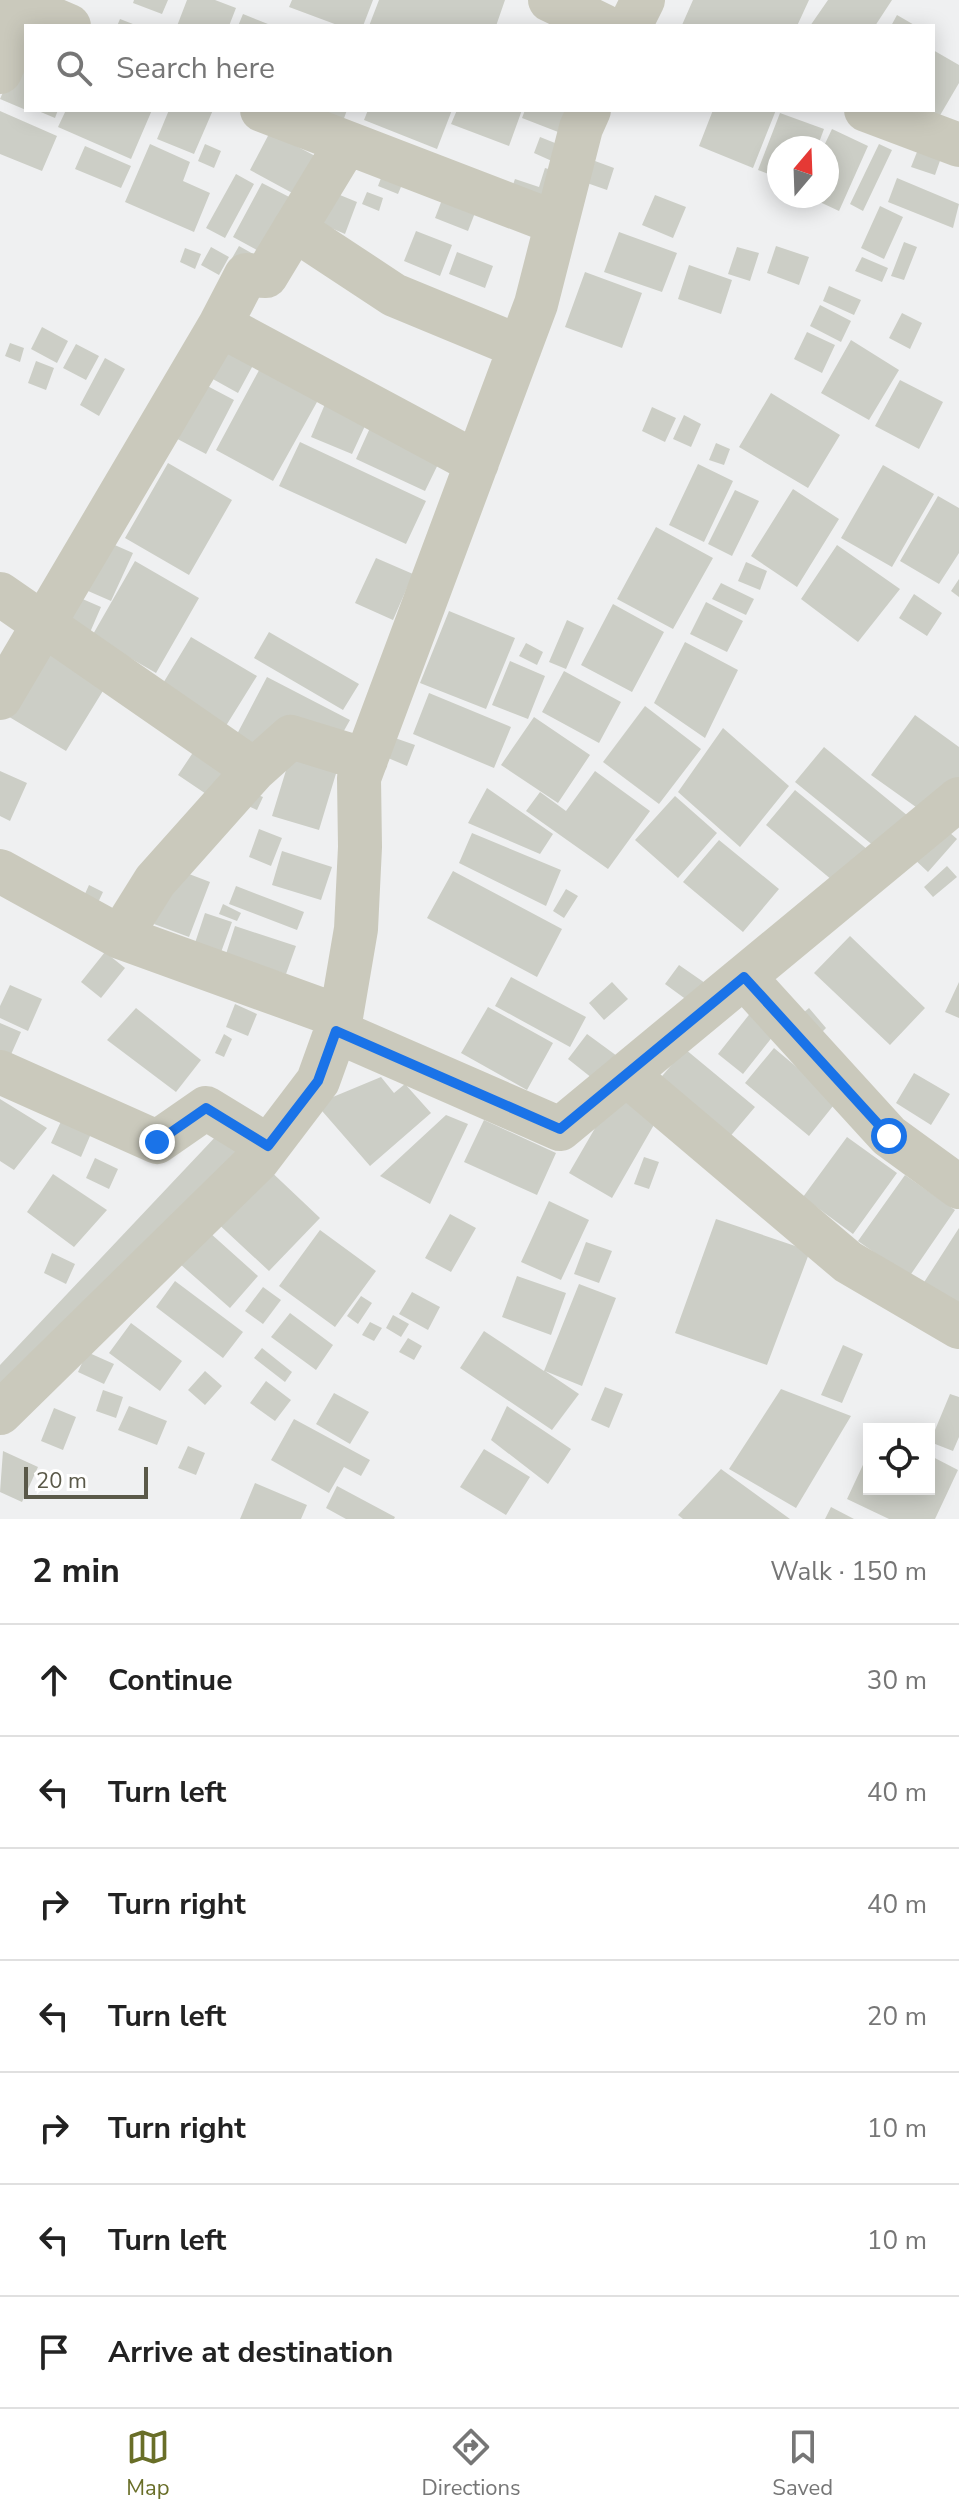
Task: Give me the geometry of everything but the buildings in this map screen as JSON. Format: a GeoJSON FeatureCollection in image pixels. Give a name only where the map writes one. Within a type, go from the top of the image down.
{"type":"FeatureCollection","features":[{"type":"Feature","properties":{"kind":"street"},"geometry":{"type":"LineString","coordinates":[[550,0],[631,20]]}},
{"type":"Feature","properties":{"kind":"street"},"geometry":{"type":"LineString","coordinates":[[0,72],[19,4],[64,24]]}},
{"type":"Feature","properties":{"kind":"street"},"geometry":{"type":"LineString","coordinates":[[267,112],[556,223]]}},
{"type":"Feature","properties":{"kind":"street"},"geometry":{"type":"LineString","coordinates":[[0,1413],[258,1160],[318,1081],[339,1024],[356,929],[359,778],[536,304],[581,128],[588,112]]}},
{"type":"Feature","properties":{"kind":"street"},"geometry":{"type":"LineString","coordinates":[[871,112],[959,145]]}},
{"type":"Feature","properties":{"kind":"street"},"geometry":{"type":"LineString","coordinates":[[0,698],[220,325],[246,275],[266,276],[346,144]]}},
{"type":"Feature","properties":{"kind":"street"},"geometry":{"type":"LineString","coordinates":[[294,229],[394,295],[520,347]]}},
{"type":"Feature","properties":{"kind":"street"},"geometry":{"type":"LineString","coordinates":[[220,325],[477,463]]}},
{"type":"Feature","properties":{"kind":"street"},"geometry":{"type":"LineString","coordinates":[[0,594],[254,770]]}},
{"type":"Feature","properties":{"kind":"street"},"geometry":{"type":"LineString","coordinates":[[120,937],[155,881],[254,770],[291,737],[366,760]]}},
{"type":"Feature","properties":{"kind":"street"},"geometry":{"type":"LineString","coordinates":[[0,871],[120,937],[339,1024],[560,1129],[959,799]]}},
{"type":"Feature","properties":{"kind":"street"},"geometry":{"type":"LineString","coordinates":[[744,977],[889,1136],[959,1187]]}},
{"type":"Feature","properties":{"kind":"street"},"geometry":{"type":"LineString","coordinates":[[0,1072],[157,1142],[206,1108],[268,1146]]}},
{"type":"Feature","properties":{"kind":"street"},"geometry":{"type":"LineString","coordinates":[[626,1074],[848,1262],[959,1327]]}},
{"type":"Feature","properties":{"kind":"route"},"geometry":{"type":"LineString","coordinates":[[157,1142],[206,1108],[268,1146],[318,1081],[336,1031],[560,1129],[744,977],[889,1136]]}}]}
